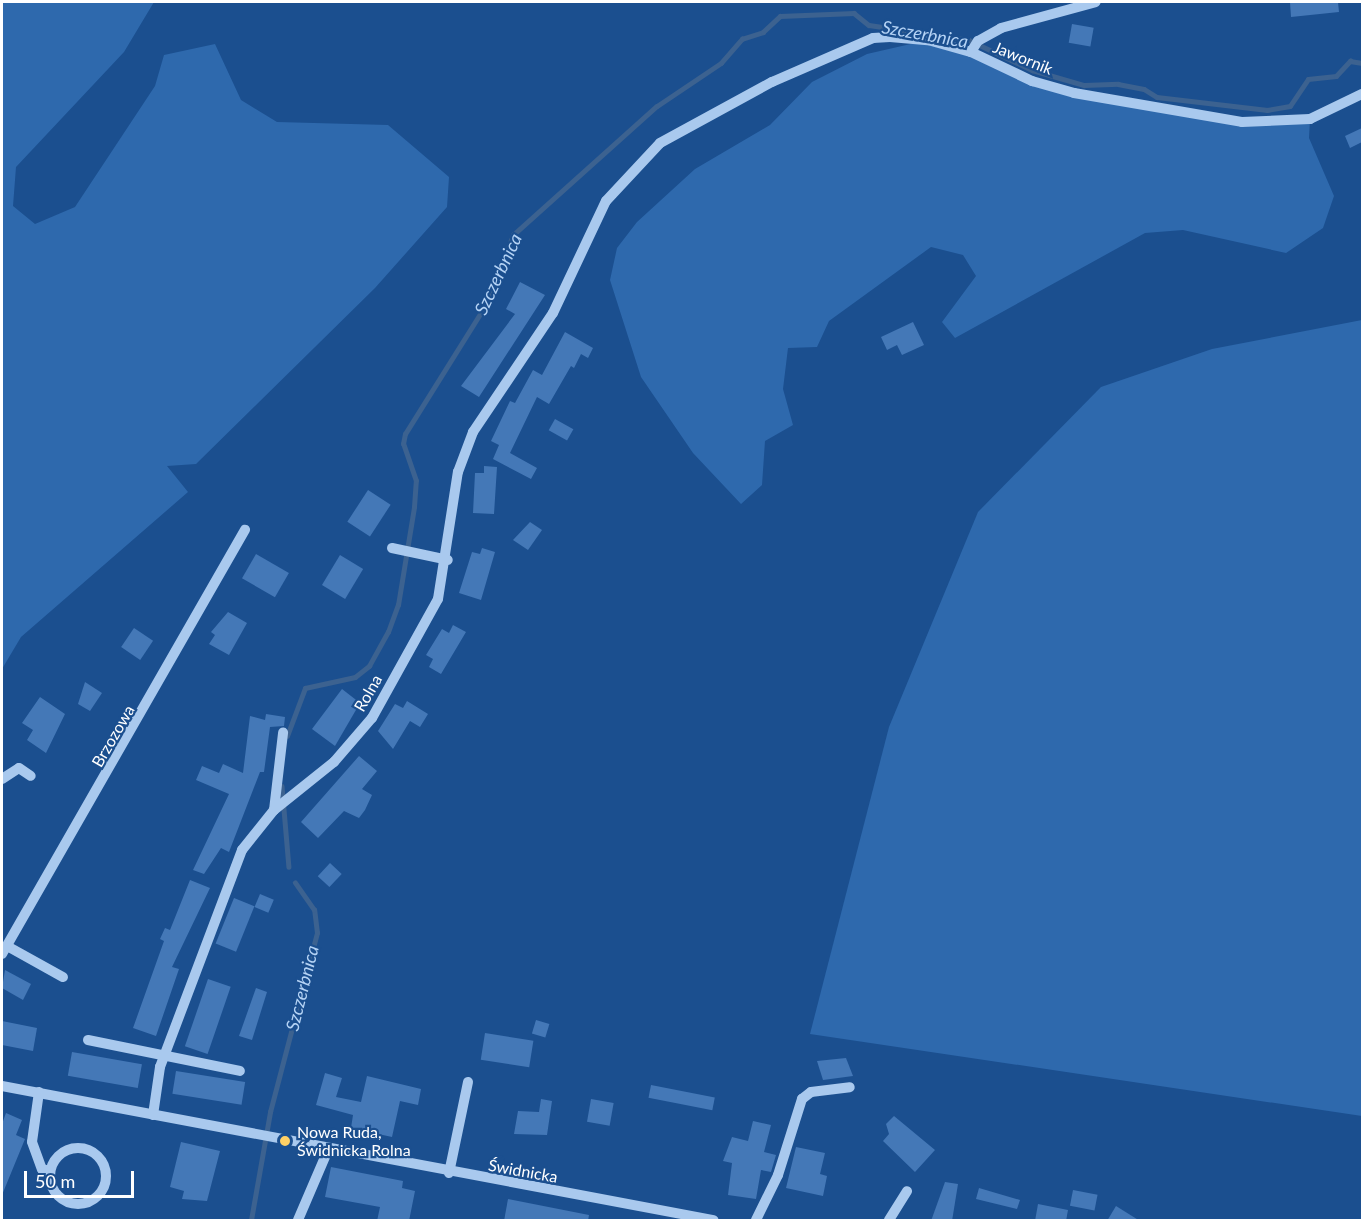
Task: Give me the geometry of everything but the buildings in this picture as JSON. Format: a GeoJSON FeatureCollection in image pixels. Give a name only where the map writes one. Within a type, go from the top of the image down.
{"type":"FeatureCollection","features":[{"type":"Feature","properties":{"kind":"street"},"geometry":{"type":"LineString","coordinates":[[970,52],[978,41],[1001,28],[1096,2]]}},
{"type":"Feature","properties":{"kind":"street","name":"Jawornik"},"geometry":{"type":"LineString","coordinates":[[578,264],[606,201],[623,178],[682,128],[873,38],[928,40],[970,52],[1032,81],[1074,93],[1242,122],[1310,119],[1362,93]]}},
{"type":"Feature","properties":{"kind":"street","name":"Rolna"},"geometry":{"type":"LineString","coordinates":[[153,1115],[164,1056],[232,870],[254,831],[287,798],[334,762],[372,718],[438,599],[447,560],[458,472],[473,432],[553,314],[578,264]]}},
{"type":"Feature","properties":{"kind":"street","name":"Brzozowa"},"geometry":{"type":"LineString","coordinates":[[4,950],[245,530]]}},
{"type":"Feature","properties":{"kind":"street"},"geometry":{"type":"LineString","coordinates":[[392,548],[447,560]]}},
{"type":"Feature","properties":{"kind":"street"},"geometry":{"type":"LineString","coordinates":[[274,810],[283,733]]}},
{"type":"Feature","properties":{"kind":"street"},"geometry":{"type":"LineString","coordinates":[[2,779],[19,768],[31,776]]}},
{"type":"Feature","properties":{"kind":"street"},"geometry":{"type":"LineString","coordinates":[[4,950],[63,977]]}},
{"type":"Feature","properties":{"kind":"street"},"geometry":{"type":"LineString","coordinates":[[88,1040],[240,1071]]}},
{"type":"Feature","properties":{"kind":"street"},"geometry":{"type":"LineString","coordinates":[[449,1173],[468,1082]]}},
{"type":"Feature","properties":{"kind":"street","name":"Świdnicka"},"geometry":{"type":"LineString","coordinates":[[2,1086],[449,1173],[713,1221]]}},
{"type":"Feature","properties":{"kind":"street"},"geometry":{"type":"LineString","coordinates":[[756,1221],[778,1175],[802,1099],[811,1092],[850,1087]]}},
{"type":"Feature","properties":{"kind":"street"},"geometry":{"type":"LineString","coordinates":[[39,1092],[32,1142],[42,1169],[50,1171]]}},
{"type":"Feature","properties":{"kind":"street"},"geometry":{"type":"LineString","coordinates":[[68,1150],[87,1150],[102,1162],[105,1181],[93,1200],[73,1204],[55,1193],[50,1171],[68,1150]]}},
{"type":"Feature","properties":{"kind":"street"},"geometry":{"type":"LineString","coordinates":[[297,1221],[328,1150]]}},
{"type":"Feature","properties":{"kind":"street"},"geometry":{"type":"LineString","coordinates":[[889,1221],[907,1191]]}},
{"type":"Feature","properties":{"kind":"shaded area"},"geometry":{"type":"Polygon","coordinates":[[[2,2],[154,2],[124,52],[16,167],[13,206],[35,224],[75,207],[155,86],[164,55],[215,44],[241,100],[277,122],[388,125],[449,177],[447,207],[375,288],[196,464],[167,466],[188,492],[21,637],[2,669],[2,2]]]}},
{"type":"Feature","properties":{"kind":"shaded area"},"geometry":{"type":"Polygon","coordinates":[[[928,40],[1025,78],[1211,117],[1310,119],[1309,138],[1334,196],[1323,228],[1286,253],[1183,230],[1145,233],[955,338],[942,322],[976,276],[963,255],[931,247],[829,321],[817,347],[788,348],[783,389],[793,425],[765,441],[762,485],[741,504],[693,453],[641,377],[610,280],[617,248],[637,222],[695,169],[770,125],[812,82],[867,54],[928,40]]]}},
{"type":"Feature","properties":{"kind":"shaded area"},"geometry":{"type":"Polygon","coordinates":[[[1362,320],[1362,1116],[810,1034],[889,727],[978,512],[1101,387],[1212,349],[1362,320]]]}},
{"type":"Feature","properties":{"kind":"waterway","name":"Szczerbnica"},"geometry":{"type":"LineString","coordinates":[[287,736],[305,688],[355,677],[369,666],[388,632],[398,605],[414,507],[416,481],[403,444],[405,434],[487,303],[513,235],[657,106],[721,63],[742,39],[763,32],[780,16],[854,13],[869,25],[969,40],[1032,70],[1084,85],[1118,84],[1144,89],[1157,97],[1267,110],[1290,106],[1308,79],[1336,76],[1350,61],[1362,63]]}},
{"type":"Feature","properties":{"kind":"waterway","name":"Szczerbnica"},"geometry":{"type":"LineString","coordinates":[[282,786],[289,867]]}},
{"type":"Feature","properties":{"kind":"waterway","name":"Szczerbnica"},"geometry":{"type":"LineString","coordinates":[[251,1220],[270,1112],[317,933],[314,910],[295,883]]}},
{"type":"Feature","properties":{"kind":"place","name":"Nowa Ruda, Świdnicka Rolna"},"geometry":{"type":"Point","coordinates":[285,1141]}}]}
